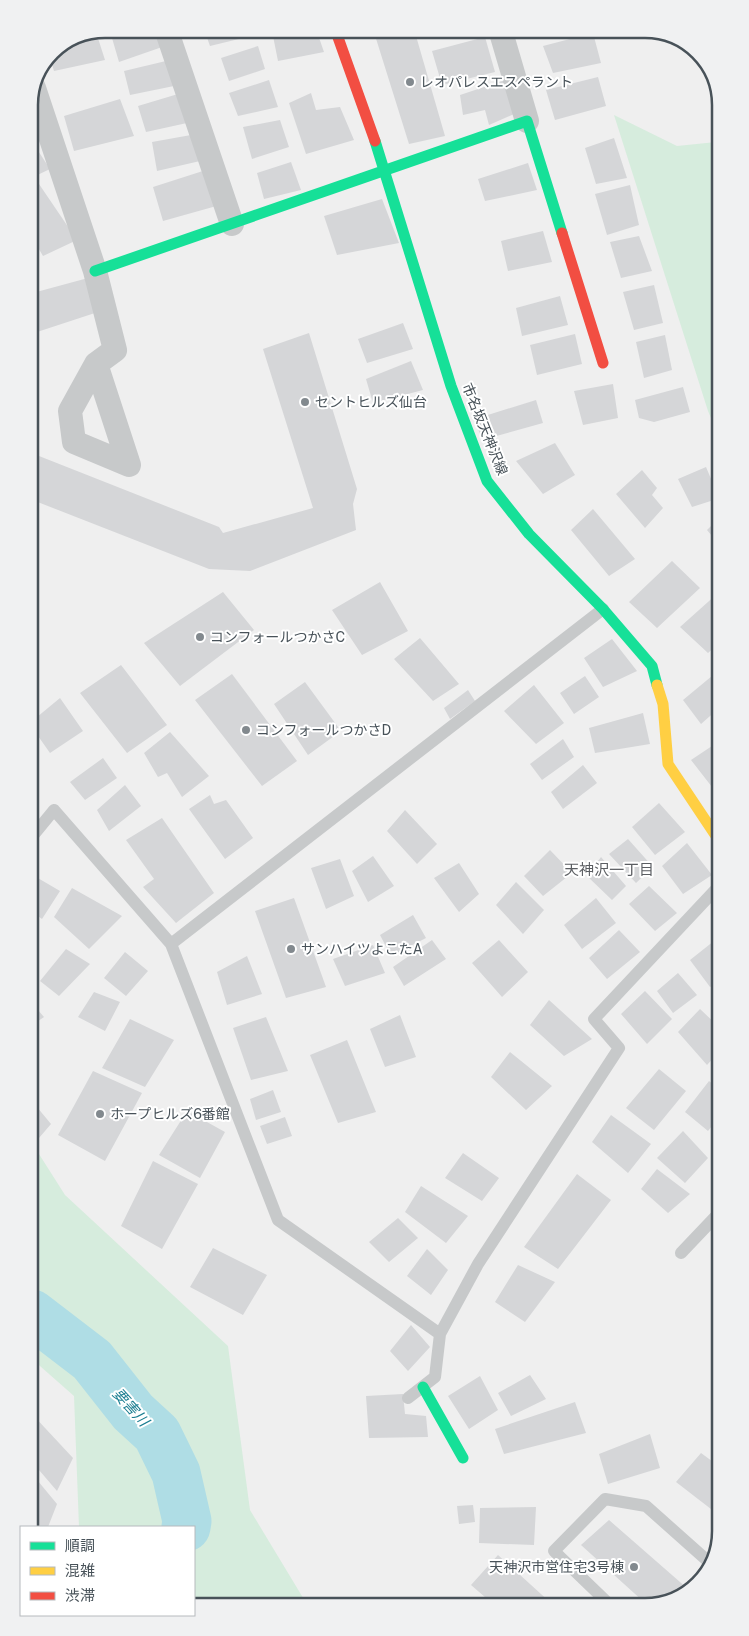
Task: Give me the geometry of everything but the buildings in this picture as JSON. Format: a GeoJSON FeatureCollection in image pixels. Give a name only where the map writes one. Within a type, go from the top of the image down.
{"type":"FeatureCollection","features":[{"type":"Feature","properties":{"kind":"street"},"geometry":{"type":"LineString","coordinates":[[169,38],[232,224]]}},
{"type":"Feature","properties":{"kind":"street","name":"市名坂天神沢線"},"geometry":{"type":"LineString","coordinates":[[338,38],[386,172],[451,386],[487,481],[529,534],[603,608],[652,666],[663,704],[668,764],[712,826]]}},
{"type":"Feature","properties":{"kind":"street"},"geometry":{"type":"LineString","coordinates":[[503,38],[603,363]]}},
{"type":"Feature","properties":{"kind":"street"},"geometry":{"type":"LineString","coordinates":[[38,100],[95,271],[116,350],[96,364]]}},
{"type":"Feature","properties":{"kind":"street"},"geometry":{"type":"LineString","coordinates":[[95,271],[386,172],[527,121]]}},
{"type":"Feature","properties":{"kind":"street"},"geometry":{"type":"LineString","coordinates":[[423,1386],[463,1458]]}},
{"type":"Feature","properties":{"kind":"lane"},"geometry":{"type":"LineString","coordinates":[[171,944],[603,608]]}},
{"type":"Feature","properties":{"kind":"lane"},"geometry":{"type":"LineString","coordinates":[[38,829],[54,810],[171,944],[278,1220],[440,1334]]}},
{"type":"Feature","properties":{"kind":"lane"},"geometry":{"type":"LineString","coordinates":[[408,1398],[435,1377],[440,1334],[478,1264],[619,1048],[594,1018],[712,893]]}},
{"type":"Feature","properties":{"kind":"lane"},"geometry":{"type":"LineString","coordinates":[[681,1254],[712,1221]]}},
{"type":"Feature","properties":{"kind":"lane"},"geometry":{"type":"LineString","coordinates":[[603,1598],[554,1551],[604,1499],[646,1506],[705,1559]]}},
{"type":"Feature","properties":{"kind":"green space"},"geometry":{"type":"Polygon","coordinates":[[[614,115],[677,146],[712,142],[712,420],[614,115]]]}},
{"type":"Feature","properties":{"kind":"green space"},"geometry":{"type":"Polygon","coordinates":[[[38,1152],[65,1195],[228,1346],[250,1510],[303,1598],[195,1598],[195,1526],[79,1526],[74,1396],[38,1364],[38,1152]]]}},
{"type":"Feature","properties":{"kind":"waterway","name":"要害川"},"geometry":{"type":"LineString","coordinates":[[38,1319],[92,1360],[133,1412],[157,1434],[176,1473],[187,1521],[186,1526]]}},
{"type":"Feature","properties":{"kind":"traffic: fast"},"geometry":{"type":"LineString","coordinates":[[95,271],[527,121],[562,233]]}},
{"type":"Feature","properties":{"kind":"traffic: fast"},"geometry":{"type":"LineString","coordinates":[[375,141],[451,386],[487,481],[529,534],[603,609],[652,666],[657,685]]}},
{"type":"Feature","properties":{"kind":"traffic: fast"},"geometry":{"type":"LineString","coordinates":[[423,1387],[463,1458]]}},
{"type":"Feature","properties":{"kind":"traffic: slow"},"geometry":{"type":"LineString","coordinates":[[657,685],[663,704],[668,764],[712,830]]}},
{"type":"Feature","properties":{"kind":"traffic: jam"},"geometry":{"type":"LineString","coordinates":[[338,38],[375,141]]}},
{"type":"Feature","properties":{"kind":"traffic: jam"},"geometry":{"type":"LineString","coordinates":[[562,233],[603,363]]}},
{"type":"Feature","properties":{"kind":"place","name":"レオパレスエスペラント"},"geometry":{"type":"Point","coordinates":[410,82]}},
{"type":"Feature","properties":{"kind":"place","name":"セントヒルズ仙台"},"geometry":{"type":"Point","coordinates":[305,402]}},
{"type":"Feature","properties":{"kind":"place","name":"コンフォールつかさC"},"geometry":{"type":"Point","coordinates":[200,637]}},
{"type":"Feature","properties":{"kind":"place","name":"コンフォールつかさD"},"geometry":{"type":"Point","coordinates":[246,730]}},
{"type":"Feature","properties":{"kind":"place","name":"サンハイツよこたA"},"geometry":{"type":"Point","coordinates":[291,949]}},
{"type":"Feature","properties":{"kind":"place","name":"ホープヒルズ6番館"},"geometry":{"type":"Point","coordinates":[100,1114]}},
{"type":"Feature","properties":{"kind":"place","name":"天神沢市営住宅3号棟"},"geometry":{"type":"Point","coordinates":[634,1567]}},
{"type":"Feature","properties":{"kind":"district","name":"天神沢一丁目"},"geometry":{"type":"Point","coordinates":[609,869]}}]}
